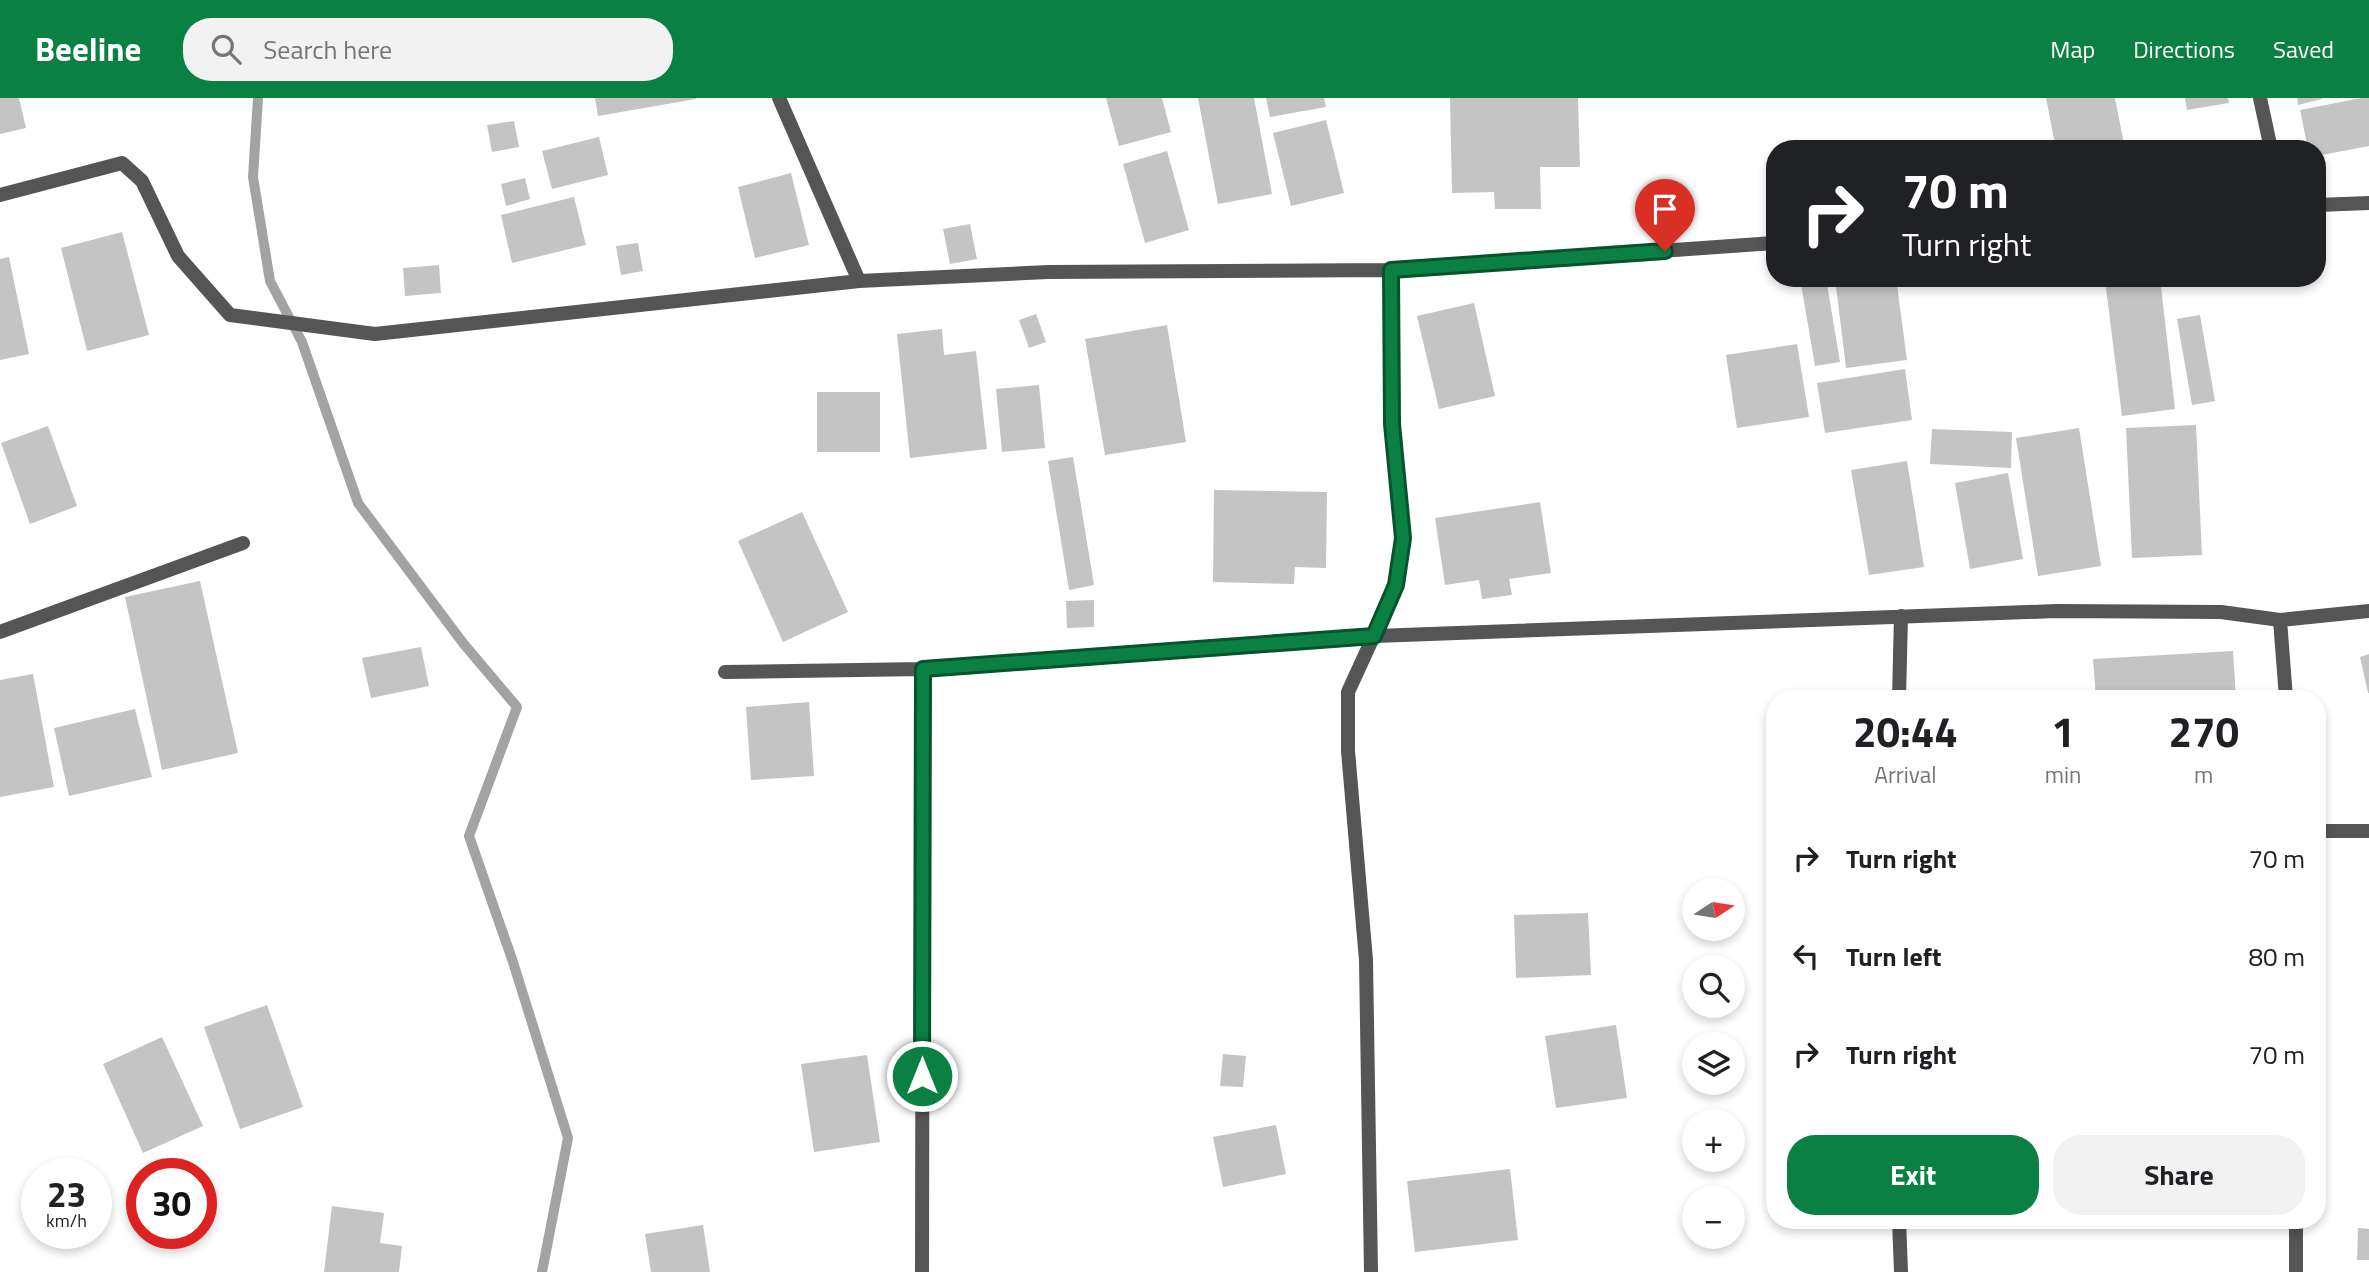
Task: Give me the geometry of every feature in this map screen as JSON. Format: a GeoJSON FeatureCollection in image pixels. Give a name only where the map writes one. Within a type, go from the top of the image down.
{"type":"FeatureCollection","features":[{"type":"Feature","properties":{"kind":"street"},"geometry":{"type":"LineString","coordinates":[[779,98],[859,281]]}},
{"type":"Feature","properties":{"kind":"street"},"geometry":{"type":"LineString","coordinates":[[2260,98],[2269,140]]}},
{"type":"Feature","properties":{"kind":"street"},"geometry":{"type":"LineString","coordinates":[[0,195],[122,163],[142,181],[178,256],[230,315],[375,334],[859,281],[1048,272],[1391,270],[1766,244]]}},
{"type":"Feature","properties":{"kind":"street"},"geometry":{"type":"LineString","coordinates":[[2326,205],[2369,203]]}},
{"type":"Feature","properties":{"kind":"street"},"geometry":{"type":"LineString","coordinates":[[1371,1272],[1366,960],[1348,751],[1348,692],[1396,585],[1403,538],[1392,424],[1391,270]]}},
{"type":"Feature","properties":{"kind":"street"},"geometry":{"type":"LineString","coordinates":[[0,632],[243,543]]}},
{"type":"Feature","properties":{"kind":"street"},"geometry":{"type":"LineString","coordinates":[[725,672],[923,669],[1374,636],[1901,616],[2221,611],[2280,620],[2369,611]]}},
{"type":"Feature","properties":{"kind":"street"},"geometry":{"type":"LineString","coordinates":[[1899,690],[1901,616]]}},
{"type":"Feature","properties":{"kind":"street"},"geometry":{"type":"LineString","coordinates":[[2280,620],[2285,690]]}},
{"type":"Feature","properties":{"kind":"street"},"geometry":{"type":"LineString","coordinates":[[922,1272],[923,669]]}},
{"type":"Feature","properties":{"kind":"street"},"geometry":{"type":"LineString","coordinates":[[2326,831],[2369,831]]}},
{"type":"Feature","properties":{"kind":"street"},"geometry":{"type":"LineString","coordinates":[[1899,1229],[1901,1272]]}},
{"type":"Feature","properties":{"kind":"street"},"geometry":{"type":"LineString","coordinates":[[2296,1229],[2296,1272]]}},
{"type":"Feature","properties":{"kind":"building"},"geometry":{"type":"Polygon","coordinates":[[[0,98],[19,98],[26,128],[0,134],[0,98]]]}},
{"type":"Feature","properties":{"kind":"building"},"geometry":{"type":"Polygon","coordinates":[[[595,98],[696,98],[696,99],[598,116],[595,98]]]}},
{"type":"Feature","properties":{"kind":"building"},"geometry":{"type":"Polygon","coordinates":[[[1106,98],[1162,98],[1171,132],[1119,146],[1106,98]]]}},
{"type":"Feature","properties":{"kind":"building"},"geometry":{"type":"Polygon","coordinates":[[[1198,98],[1254,98],[1272,194],[1218,204],[1198,98]]]}},
{"type":"Feature","properties":{"kind":"building"},"geometry":{"type":"Polygon","coordinates":[[[1266,98],[1324,98],[1326,107],[1270,117],[1266,98]]]}},
{"type":"Feature","properties":{"kind":"building"},"geometry":{"type":"Polygon","coordinates":[[[1450,98],[1578,98],[1580,167],[1540,167],[1541,209],[1495,209],[1494,192],[1452,193],[1450,98]]]}},
{"type":"Feature","properties":{"kind":"building"},"geometry":{"type":"Polygon","coordinates":[[[2046,98],[2115,98],[2123,140],[2054,140],[2046,98]]]}},
{"type":"Feature","properties":{"kind":"building"},"geometry":{"type":"Polygon","coordinates":[[[2185,98],[2228,98],[2229,103],[2187,110],[2185,98]]]}},
{"type":"Feature","properties":{"kind":"building"},"geometry":{"type":"Polygon","coordinates":[[[2297,98],[2322,98],[2322,99],[2298,105],[2297,98]]]}},
{"type":"Feature","properties":{"kind":"building"},"geometry":{"type":"Polygon","coordinates":[[[2369,98],[2369,146],[2326,154],[2326,140],[2306,140],[2300,110],[2369,98]]]}},
{"type":"Feature","properties":{"kind":"building"},"geometry":{"type":"Polygon","coordinates":[[[1326,120],[1344,193],[1291,206],[1273,133],[1326,120]]]}},
{"type":"Feature","properties":{"kind":"building"},"geometry":{"type":"Polygon","coordinates":[[[514,121],[519,147],[492,152],[487,125],[514,121]]]}},
{"type":"Feature","properties":{"kind":"building"},"geometry":{"type":"Polygon","coordinates":[[[599,137],[608,175],[552,189],[542,151],[599,137]]]}},
{"type":"Feature","properties":{"kind":"building"},"geometry":{"type":"Polygon","coordinates":[[[1167,151],[1189,230],[1145,243],[1123,164],[1167,151]]]}},
{"type":"Feature","properties":{"kind":"building"},"geometry":{"type":"Polygon","coordinates":[[[791,173],[809,245],[755,258],[738,187],[791,173]]]}},
{"type":"Feature","properties":{"kind":"building"},"geometry":{"type":"Polygon","coordinates":[[[525,178],[530,199],[506,206],[501,184],[525,178]]]}},
{"type":"Feature","properties":{"kind":"building"},"geometry":{"type":"Polygon","coordinates":[[[574,197],[586,245],[512,263],[501,215],[574,197]]]}},
{"type":"Feature","properties":{"kind":"building"},"geometry":{"type":"Polygon","coordinates":[[[970,224],[977,259],[950,264],[943,229],[970,224]]]}},
{"type":"Feature","properties":{"kind":"building"},"geometry":{"type":"Polygon","coordinates":[[[122,232],[149,335],[87,351],[61,248],[122,232]]]}},
{"type":"Feature","properties":{"kind":"building"},"geometry":{"type":"Polygon","coordinates":[[[638,243],[643,271],[621,275],[616,246],[638,243]]]}},
{"type":"Feature","properties":{"kind":"building"},"geometry":{"type":"Polygon","coordinates":[[[9,257],[29,354],[0,360],[0,259],[9,257]]]}},
{"type":"Feature","properties":{"kind":"building"},"geometry":{"type":"Polygon","coordinates":[[[439,265],[441,293],[405,296],[403,268],[439,265]]]}},
{"type":"Feature","properties":{"kind":"building"},"geometry":{"type":"Polygon","coordinates":[[[1802,287],[1828,287],[1840,362],[1815,366],[1802,287]]]}},
{"type":"Feature","properties":{"kind":"building"},"geometry":{"type":"Polygon","coordinates":[[[1836,287],[1897,287],[1907,360],[1846,368],[1836,287]]]}},
{"type":"Feature","properties":{"kind":"building"},"geometry":{"type":"Polygon","coordinates":[[[2106,287],[2161,287],[2175,409],[2122,416],[2106,287]]]}},
{"type":"Feature","properties":{"kind":"building"},"geometry":{"type":"Polygon","coordinates":[[[1474,303],[1495,396],[1439,409],[1417,316],[1474,303]]]}},
{"type":"Feature","properties":{"kind":"building"},"geometry":{"type":"Polygon","coordinates":[[[1036,314],[1046,342],[1029,348],[1019,320],[1036,314]]]}},
{"type":"Feature","properties":{"kind":"building"},"geometry":{"type":"Polygon","coordinates":[[[2200,315],[2215,401],[2192,405],[2177,319],[2200,315]]]}},
{"type":"Feature","properties":{"kind":"building"},"geometry":{"type":"Polygon","coordinates":[[[1167,325],[1186,442],[1105,455],[1085,339],[1167,325]]]}},
{"type":"Feature","properties":{"kind":"building"},"geometry":{"type":"Polygon","coordinates":[[[942,329],[944,355],[976,351],[987,449],[910,458],[897,334],[942,329]]]}},
{"type":"Feature","properties":{"kind":"building"},"geometry":{"type":"Polygon","coordinates":[[[1797,344],[1809,417],[1737,428],[1726,355],[1797,344]]]}},
{"type":"Feature","properties":{"kind":"building"},"geometry":{"type":"Polygon","coordinates":[[[1905,369],[1912,420],[1825,433],[1817,383],[1905,369]]]}},
{"type":"Feature","properties":{"kind":"building"},"geometry":{"type":"Polygon","coordinates":[[[1039,385],[1045,448],[1002,452],[996,389],[1039,385]]]}},
{"type":"Feature","properties":{"kind":"building"},"geometry":{"type":"Polygon","coordinates":[[[817,392],[880,392],[880,452],[817,452],[817,392]]]}},
{"type":"Feature","properties":{"kind":"building"},"geometry":{"type":"Polygon","coordinates":[[[2196,425],[2202,555],[2132,558],[2126,428],[2196,425]]]}},
{"type":"Feature","properties":{"kind":"building"},"geometry":{"type":"Polygon","coordinates":[[[48,426],[77,506],[30,524],[1,443],[48,426]]]}},
{"type":"Feature","properties":{"kind":"building"},"geometry":{"type":"Polygon","coordinates":[[[2079,428],[2101,566],[2038,576],[2016,438],[2079,428]]]}},
{"type":"Feature","properties":{"kind":"building"},"geometry":{"type":"Polygon","coordinates":[[[1932,429],[2012,432],[2011,468],[1930,464],[1932,429]]]}},
{"type":"Feature","properties":{"kind":"building"},"geometry":{"type":"Polygon","coordinates":[[[1073,457],[1094,585],[1069,590],[1048,461],[1073,457]]]}},
{"type":"Feature","properties":{"kind":"building"},"geometry":{"type":"Polygon","coordinates":[[[1907,461],[1924,567],[1869,575],[1851,470],[1907,461]]]}},
{"type":"Feature","properties":{"kind":"building"},"geometry":{"type":"Polygon","coordinates":[[[2008,473],[2023,559],[1970,569],[1955,483],[2008,473]]]}},
{"type":"Feature","properties":{"kind":"building"},"geometry":{"type":"Polygon","coordinates":[[[1214,490],[1327,492],[1326,568],[1295,567],[1294,584],[1213,582],[1214,490]]]}},
{"type":"Feature","properties":{"kind":"building"},"geometry":{"type":"Polygon","coordinates":[[[1540,502],[1551,573],[1509,579],[1512,595],[1482,599],[1479,580],[1445,585],[1435,518],[1540,502]]]}},
{"type":"Feature","properties":{"kind":"building"},"geometry":{"type":"Polygon","coordinates":[[[802,512],[848,612],[783,642],[738,541],[802,512]]]}},
{"type":"Feature","properties":{"kind":"building"},"geometry":{"type":"Polygon","coordinates":[[[200,581],[238,753],[162,770],[125,597],[200,581]]]}},
{"type":"Feature","properties":{"kind":"building"},"geometry":{"type":"Polygon","coordinates":[[[1094,600],[1094,627],[1067,628],[1066,601],[1094,600]]]}},
{"type":"Feature","properties":{"kind":"building"},"geometry":{"type":"Polygon","coordinates":[[[421,647],[429,686],[371,698],[362,658],[421,647]]]}},
{"type":"Feature","properties":{"kind":"building"},"geometry":{"type":"Polygon","coordinates":[[[2233,651],[2235,690],[2095,690],[2093,659],[2233,651]]]}},
{"type":"Feature","properties":{"kind":"building"},"geometry":{"type":"Polygon","coordinates":[[[2369,654],[2369,693],[2368,693],[2360,657],[2369,654]]]}},
{"type":"Feature","properties":{"kind":"building"},"geometry":{"type":"Polygon","coordinates":[[[33,674],[54,787],[0,797],[0,680],[33,674]]]}},
{"type":"Feature","properties":{"kind":"building"},"geometry":{"type":"Polygon","coordinates":[[[809,702],[814,776],[751,780],[746,707],[809,702]]]}},
{"type":"Feature","properties":{"kind":"building"},"geometry":{"type":"Polygon","coordinates":[[[135,709],[152,777],[69,796],[54,728],[135,709]]]}},
{"type":"Feature","properties":{"kind":"building"},"geometry":{"type":"Polygon","coordinates":[[[1588,913],[1591,975],[1516,978],[1514,915],[1588,913]]]}},
{"type":"Feature","properties":{"kind":"building"},"geometry":{"type":"Polygon","coordinates":[[[267,1005],[303,1107],[240,1129],[204,1027],[267,1005]]]}},
{"type":"Feature","properties":{"kind":"building"},"geometry":{"type":"Polygon","coordinates":[[[1616,1025],[1627,1098],[1556,1108],[1545,1036],[1616,1025]]]}},
{"type":"Feature","properties":{"kind":"building"},"geometry":{"type":"Polygon","coordinates":[[[162,1037],[203,1126],[143,1153],[103,1064],[162,1037]]]}},
{"type":"Feature","properties":{"kind":"building"},"geometry":{"type":"Polygon","coordinates":[[[1223,1054],[1246,1056],[1243,1087],[1220,1086],[1223,1054]]]}},
{"type":"Feature","properties":{"kind":"building"},"geometry":{"type":"Polygon","coordinates":[[[867,1055],[880,1142],[814,1152],[801,1064],[867,1055]]]}},
{"type":"Feature","properties":{"kind":"building"},"geometry":{"type":"Polygon","coordinates":[[[1276,1125],[1286,1174],[1223,1187],[1213,1137],[1276,1125]]]}},
{"type":"Feature","properties":{"kind":"building"},"geometry":{"type":"Polygon","coordinates":[[[1510,1169],[1518,1240],[1415,1252],[1407,1181],[1510,1169]]]}},
{"type":"Feature","properties":{"kind":"building"},"geometry":{"type":"Polygon","coordinates":[[[332,1206],[384,1213],[380,1243],[402,1246],[399,1272],[324,1272],[332,1206]]]}},
{"type":"Feature","properties":{"kind":"building"},"geometry":{"type":"Polygon","coordinates":[[[703,1225],[710,1272],[651,1272],[645,1234],[703,1225]]]}},
{"type":"Feature","properties":{"kind":"building"},"geometry":{"type":"Polygon","coordinates":[[[2358,1228],[2369,1229],[2369,1260],[2357,1260],[2358,1228]]]}},
{"type":"Feature","properties":{"kind":"waterway"},"geometry":{"type":"LineString","coordinates":[[258,98],[253,177],[270,281],[302,342],[358,503],[463,643],[517,707],[469,836],[512,959],[568,1138],[542,1272]]}},
{"type":"Feature","properties":{"kind":"route"},"geometry":{"type":"LineString","coordinates":[[922,1076],[923,669],[1374,636],[1396,585],[1403,538],[1392,424],[1391,270],[1665,251]]}}]}
